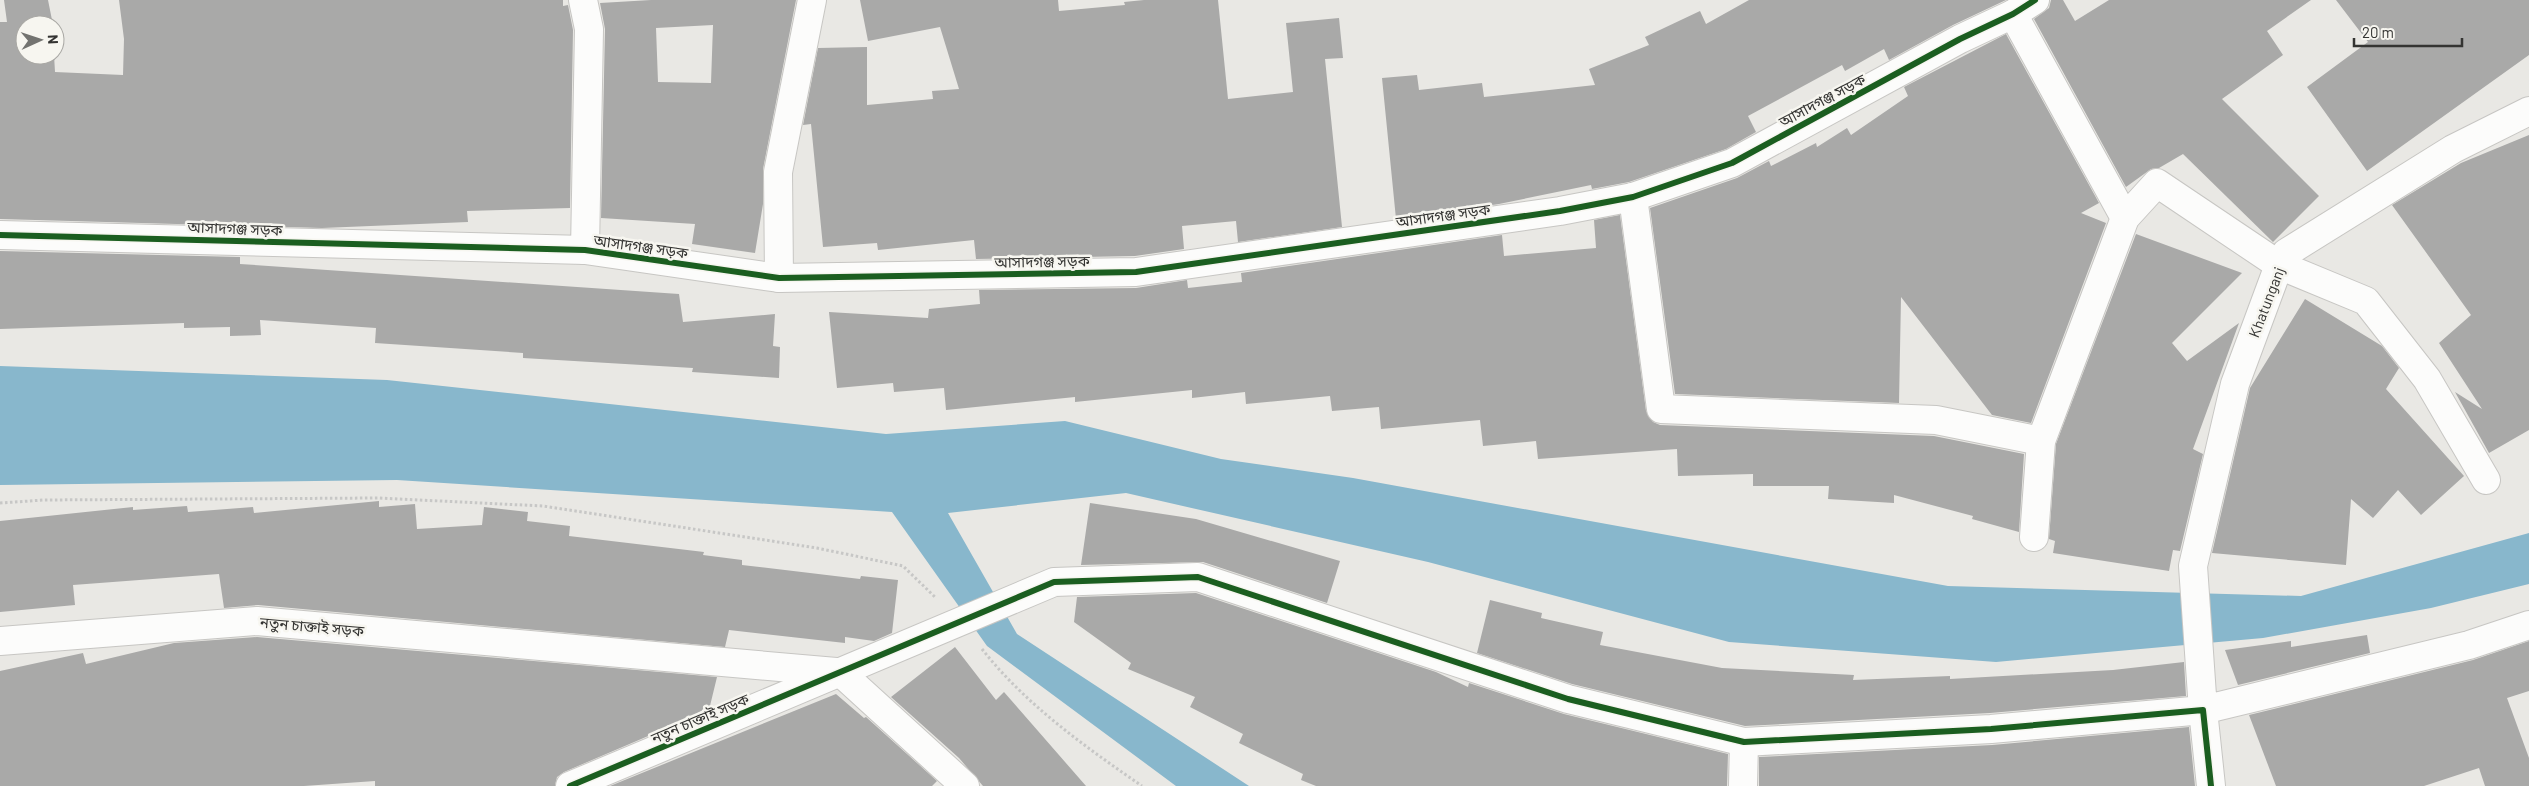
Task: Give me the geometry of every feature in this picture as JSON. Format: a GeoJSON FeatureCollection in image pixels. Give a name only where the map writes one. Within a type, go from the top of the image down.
{"type":"FeatureCollection","features":[{"type":"Feature","properties":{"kind":"street"},"geometry":{"type":"LineString","coordinates":[[583,0],[589,29],[585,250]]}},
{"type":"Feature","properties":{"kind":"street"},"geometry":{"type":"LineString","coordinates":[[779,278],[778,172],[812,0]]}},
{"type":"Feature","properties":{"kind":"street"},"geometry":{"type":"LineString","coordinates":[[2024,7],[2125,218]]}},
{"type":"Feature","properties":{"kind":"street","name":"আসাদগঞ্জ সড়ক"},"geometry":{"type":"LineString","coordinates":[[0,235],[585,250],[779,278],[1136,272],[1560,211],[1633,197],[1732,163],[1960,39],[2024,7]]}},
{"type":"Feature","properties":{"kind":"street","name":"Khatunganj"},"geometry":{"type":"LineString","coordinates":[[2203,710],[2193,566],[2235,384],[2279,265],[2286,253],[2453,149],[2529,111]]}},
{"type":"Feature","properties":{"kind":"street"},"geometry":{"type":"LineString","coordinates":[[2034,537],[2041,441],[2125,218],[2158,183],[2279,265],[2366,301],[2427,379],[2486,480]]}},
{"type":"Feature","properties":{"kind":"street"},"geometry":{"type":"LineString","coordinates":[[1633,197],[1660,409],[1936,420],[2041,441]]}},
{"type":"Feature","properties":{"kind":"street"},"geometry":{"type":"LineString","coordinates":[[965,786],[840,672],[1054,582],[1198,578],[1568,699],[1744,742],[1991,729],[2203,710],[2469,645],[2529,625]]}},
{"type":"Feature","properties":{"kind":"street","name":"নতুন চাক্তাই সড়ক"},"geometry":{"type":"LineString","coordinates":[[0,641],[257,621],[840,672]]}},
{"type":"Feature","properties":{"kind":"street","name":"নতুন চাক্তাই সড়ক"},"geometry":{"type":"LineString","coordinates":[[570,786],[840,672]]}},
{"type":"Feature","properties":{"kind":"street"},"geometry":{"type":"LineString","coordinates":[[2203,710],[2211,786]]}},
{"type":"Feature","properties":{"kind":"street"},"geometry":{"type":"LineString","coordinates":[[1743,786],[1744,742]]}},
{"type":"Feature","properties":{"kind":"path"},"geometry":{"type":"LineString","coordinates":[[0,503],[44,500],[378,498],[543,506],[817,548],[903,566],[960,621],[999,670],[1077,741],[1142,786]]}},
{"type":"Feature","properties":{"kind":"water"},"geometry":{"type":"Polygon","coordinates":[[[0,366],[387,380],[886,434],[1065,421],[1221,459],[1353,478],[1948,586],[2301,596],[2529,533],[2529,584],[2431,608],[2263,638],[1996,662],[1729,642],[1428,562],[1126,493],[948,513],[1017,634],[1249,786],[1176,786],[987,646],[892,512],[397,480],[0,485],[0,366]]]}},
{"type":"Feature","properties":{"kind":"building"},"geometry":{"type":"Polygon","coordinates":[[[4,0],[48,0],[51,15],[15,15],[15,65],[55,65],[55,72],[123,75],[124,39],[119,0],[563,0],[563,6],[568,5],[573,30],[570,208],[467,211],[468,222],[322,228],[0,219],[0,22],[7,22],[4,0]]]}},
{"type":"Feature","properties":{"kind":"building"},"geometry":{"type":"Polygon","coordinates":[[[651,0],[796,0],[763,169],[763,204],[755,253],[692,244],[695,224],[601,218],[605,29],[600,3],[651,0]],[[713,25],[656,28],[658,82],[711,83],[713,25]]]}},
{"type":"Feature","properties":{"kind":"building"},"geometry":{"type":"Polygon","coordinates":[[[860,0],[1058,0],[1059,11],[1125,5],[1124,2],[1144,0],[1218,0],[1228,99],[1293,92],[1286,23],[1339,18],[1343,58],[1325,59],[1342,227],[1238,242],[1236,221],[1182,226],[1184,249],[1135,256],[976,259],[974,240],[878,250],[877,243],[823,247],[811,124],[803,125],[818,48],[867,47],[867,105],[933,99],[932,91],[959,89],[940,27],[868,41],[860,0]]]}},
{"type":"Feature","properties":{"kind":"building"},"geometry":{"type":"Polygon","coordinates":[[[1749,0],[2006,0],[1953,25],[1889,60],[1884,49],[1845,71],[1842,65],[1748,116],[1756,132],[1726,149],[1629,182],[1592,189],[1591,185],[1499,204],[1396,219],[1382,78],[1417,75],[1419,90],[1482,83],[1484,97],[1595,85],[1589,69],[1649,45],[1645,37],[1700,11],[1706,24],[1749,0]]]}},
{"type":"Feature","properties":{"kind":"building"},"geometry":{"type":"Polygon","coordinates":[[[2051,0],[2063,0],[2075,21],[2109,0],[2311,0],[2267,31],[2283,55],[2222,99],[2319,196],[2273,242],[2183,154],[2159,168],[2151,169],[2126,187],[2034,19],[2049,8],[2051,0]]]}},
{"type":"Feature","properties":{"kind":"building"},"geometry":{"type":"Polygon","coordinates":[[[2336,0],[2529,0],[2529,55],[2367,171],[2307,87],[2368,42],[2336,0]]]}},
{"type":"Feature","properties":{"kind":"building"},"geometry":{"type":"Polygon","coordinates":[[[2006,34],[2099,203],[2081,213],[2106,223],[2031,423],[1992,415],[1901,297],[1899,403],[1675,394],[1650,208],[1737,178],[1769,161],[1771,166],[1816,143],[1817,147],[1847,128],[1851,135],[1908,96],[1904,87],[2006,34]]]}},
{"type":"Feature","properties":{"kind":"building"},"geometry":{"type":"Polygon","coordinates":[[[2529,135],[2529,430],[2489,453],[2455,392],[2482,409],[2439,343],[2471,315],[2392,205],[2461,163],[2529,135]]]}},
{"type":"Feature","properties":{"kind":"building"},"geometry":{"type":"Polygon","coordinates":[[[1620,215],[1646,411],[1653,422],[1660,425],[1934,436],[2024,454],[2019,532],[1972,519],[1973,516],[1894,495],[1894,503],[1828,499],[1829,486],[1753,486],[1753,474],[1678,476],[1677,449],[1538,459],[1536,441],[1483,446],[1480,420],[1381,429],[1379,407],[1332,411],[1330,396],[1246,404],[1245,392],[1192,398],[1192,390],[1075,402],[1075,397],[946,410],[944,388],[894,392],[893,383],[837,388],[829,312],[928,318],[929,309],[980,304],[979,290],[1136,288],[1187,280],[1188,288],[1242,282],[1241,273],[1502,235],[1504,256],[1596,248],[1594,220],[1620,215]]]}},
{"type":"Feature","properties":{"kind":"building"},"geometry":{"type":"Polygon","coordinates":[[[2136,234],[2242,273],[2172,343],[2187,361],[2239,323],[2193,449],[2203,454],[2180,551],[2173,550],[2169,571],[2053,553],[2055,541],[2049,539],[2056,444],[2136,234]]]}},
{"type":"Feature","properties":{"kind":"building"},"geometry":{"type":"Polygon","coordinates":[[[0,251],[240,257],[240,264],[679,294],[683,322],[775,314],[773,346],[780,347],[779,378],[692,372],[693,368],[523,358],[523,353],[375,343],[376,328],[260,320],[261,335],[230,336],[230,327],[184,328],[184,323],[0,329],[0,251]]]}},
{"type":"Feature","properties":{"kind":"building"},"geometry":{"type":"Polygon","coordinates":[[[2305,299],[2382,346],[2399,368],[2386,389],[2464,476],[2421,515],[2398,490],[2373,518],[2351,499],[2346,565],[2212,553],[2250,388],[2305,299]]]}},
{"type":"Feature","properties":{"kind":"building"},"geometry":{"type":"Polygon","coordinates":[[[379,501],[379,507],[415,504],[417,529],[482,525],[484,507],[528,512],[527,521],[570,526],[569,536],[704,552],[703,555],[742,560],[742,565],[860,579],[861,576],[898,580],[892,633],[874,641],[845,637],[845,643],[729,630],[725,647],[258,605],[224,608],[219,574],[73,585],[75,605],[0,612],[0,521],[133,507],[133,510],[187,506],[188,512],[253,507],[254,513],[379,501]]]}},
{"type":"Feature","properties":{"kind":"building"},"geometry":{"type":"Polygon","coordinates":[[[1090,503],[1196,519],[1340,561],[1327,603],[1203,562],[1081,565],[1090,503]]]}},
{"type":"Feature","properties":{"kind":"building"},"geometry":{"type":"Polygon","coordinates":[[[1196,593],[1436,672],[1468,687],[1469,683],[1564,714],[1728,754],[1727,786],[1316,786],[1301,780],[1303,774],[1239,743],[1243,734],[1190,707],[1195,697],[1128,669],[1131,663],[1074,622],[1077,597],[1196,593]]]}},
{"type":"Feature","properties":{"kind":"building"},"geometry":{"type":"Polygon","coordinates":[[[1490,600],[1542,613],[1541,618],[1603,632],[1600,645],[1722,668],[1854,675],[1853,680],[1950,676],[1950,679],[2113,670],[2184,662],[2186,696],[1990,713],[1745,726],[1572,684],[1477,653],[1490,600]]]}},
{"type":"Feature","properties":{"kind":"building"},"geometry":{"type":"Polygon","coordinates":[[[2367,635],[2370,653],[2238,685],[2225,650],[2291,641],[2291,647],[2367,635]]]}},
{"type":"Feature","properties":{"kind":"building"},"geometry":{"type":"Polygon","coordinates":[[[257,637],[717,677],[709,710],[564,772],[557,777],[555,786],[375,786],[375,781],[304,786],[0,786],[0,671],[83,653],[86,664],[174,643],[257,637]]]}},
{"type":"Feature","properties":{"kind":"building"},"geometry":{"type":"Polygon","coordinates":[[[2529,641],[2529,691],[2507,698],[2529,758],[2529,786],[2485,786],[2479,768],[2424,786],[2276,786],[2249,715],[2473,660],[2529,641]]]}},
{"type":"Feature","properties":{"kind":"building"},"geometry":{"type":"Polygon","coordinates":[[[955,647],[996,700],[1004,692],[1086,786],[983,786],[959,758],[891,697],[955,647]]]}},
{"type":"Feature","properties":{"kind":"building"},"geometry":{"type":"Polygon","coordinates":[[[836,694],[864,718],[866,717],[937,781],[932,786],[610,786],[836,694]]]}},
{"type":"Feature","properties":{"kind":"building"},"geometry":{"type":"Polygon","coordinates":[[[2189,727],[2195,786],[1759,786],[1759,757],[1992,745],[2189,727]]]}},
{"type":"Feature","properties":{"kind":"cycle path"},"geometry":{"type":"LineString","coordinates":[[0,235],[585,250],[779,278],[1136,272],[1560,211],[1633,197],[1732,163],[1960,39],[2013,14],[2035,0]]}},
{"type":"Feature","properties":{"kind":"cycle path"},"geometry":{"type":"LineString","coordinates":[[570,786],[1054,582],[1198,577],[1568,699],[1744,742],[1991,729],[2203,710],[2211,786]]}}]}
